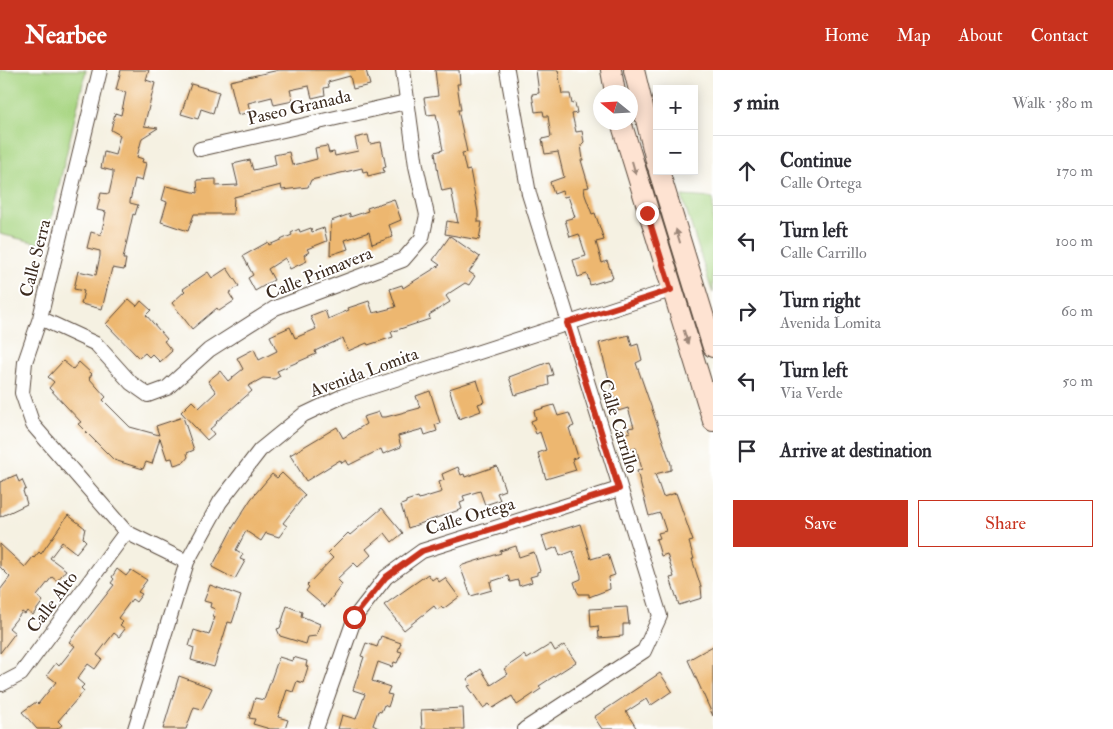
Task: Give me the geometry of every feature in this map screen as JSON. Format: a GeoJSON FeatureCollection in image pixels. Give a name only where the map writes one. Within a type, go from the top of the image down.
{"type":"FeatureCollection","features":[{"type":"Feature","properties":{"kind":"main road"},"geometry":{"type":"LineString","coordinates":[[611,70],[614,85]]}},
{"type":"Feature","properties":{"kind":"main road"},"geometry":{"type":"LineString","coordinates":[[634,70],[653,148]]}},
{"type":"Feature","properties":{"kind":"main road"},"geometry":{"type":"LineString","coordinates":[[623,130],[671,290],[713,421]]}},
{"type":"Feature","properties":{"kind":"main road"},"geometry":{"type":"LineString","coordinates":[[659,175],[713,347]]}},
{"type":"Feature","properties":{"kind":"main road"},"geometry":{"type":"LineString","coordinates":[[671,290],[693,282]]}},
{"type":"Feature","properties":{"kind":"street","name":"Calle Serra"},"geometry":{"type":"LineString","coordinates":[[100,70],[40,318],[25,362],[22,392],[33,425],[126,532],[187,562]]}},
{"type":"Feature","properties":{"kind":"street","name":"Calle Primavera"},"geometry":{"type":"LineString","coordinates":[[40,318],[96,344],[131,383],[148,395],[167,388],[209,350],[276,308],[403,260],[422,238],[427,215],[416,166],[403,70]]}},
{"type":"Feature","properties":{"kind":"street","name":"Calle Carrillo"},"geometry":{"type":"LineString","coordinates":[[507,70],[529,194],[567,323],[660,616],[644,650],[526,729]]}},
{"type":"Feature","properties":{"kind":"street","name":"Paseo Granada"},"geometry":{"type":"LineString","coordinates":[[200,149],[406,102]]}},
{"type":"Feature","properties":{"kind":"street","name":"Avenida Lomita"},"geometry":{"type":"LineString","coordinates":[[136,729],[187,562],[220,502],[260,450],[303,415],[343,396],[671,290]]}},
{"type":"Feature","properties":{"kind":"street","name":"Calle Ortega"},"geometry":{"type":"LineString","coordinates":[[316,729],[354,617],[386,577],[422,551],[619,489]]}},
{"type":"Feature","properties":{"kind":"street","name":"Calle Alto"},"geometry":{"type":"LineString","coordinates":[[0,683],[2,684],[21,674],[126,532]]}},
{"type":"Feature","properties":{"kind":"green space"},"geometry":{"type":"Polygon","coordinates":[[[0,70],[86,70],[45,245],[0,234],[0,70]]]}},
{"type":"Feature","properties":{"kind":"green space"},"geometry":{"type":"Polygon","coordinates":[[[682,196],[713,198],[713,293],[710,285],[682,196]]]}},
{"type":"Feature","properties":{"kind":"building"},"geometry":{"type":"Polygon","coordinates":[[[121,70],[149,70],[146,80],[155,83],[144,126],[158,128],[142,138],[137,157],[143,159],[142,162],[146,163],[142,181],[135,179],[130,201],[130,203],[138,205],[135,215],[133,214],[123,259],[126,259],[124,270],[112,268],[102,309],[81,304],[84,291],[74,289],[78,271],[96,275],[100,251],[87,248],[91,232],[101,235],[106,212],[97,210],[101,193],[109,194],[113,176],[113,171],[101,168],[104,152],[115,155],[120,135],[111,130],[115,113],[121,115],[126,92],[116,90],[121,70]]]}},
{"type":"Feature","properties":{"kind":"building"},"geometry":{"type":"Polygon","coordinates":[[[279,70],[366,70],[370,85],[353,89],[350,76],[328,82],[329,87],[324,88],[325,95],[312,98],[309,86],[290,90],[293,101],[274,105],[272,97],[248,103],[250,112],[238,115],[230,81],[279,70]]]}},
{"type":"Feature","properties":{"kind":"building"},"geometry":{"type":"Polygon","coordinates":[[[435,70],[459,70],[460,84],[457,84],[461,110],[458,110],[467,152],[462,153],[466,171],[470,170],[478,212],[478,222],[482,222],[479,240],[445,234],[447,221],[458,223],[451,189],[442,191],[438,174],[435,152],[443,150],[436,114],[427,115],[424,98],[438,96],[435,70]]]}},
{"type":"Feature","properties":{"kind":"building"},"geometry":{"type":"Polygon","coordinates":[[[536,70],[558,70],[562,94],[570,94],[572,104],[575,103],[577,113],[572,114],[576,132],[582,131],[584,142],[581,145],[583,160],[581,160],[589,187],[584,188],[585,195],[592,214],[595,213],[604,240],[596,242],[602,263],[607,261],[613,278],[590,285],[587,274],[578,277],[573,260],[586,256],[579,234],[570,237],[565,220],[575,217],[568,196],[564,197],[562,191],[554,194],[550,182],[564,177],[558,152],[545,154],[542,139],[551,137],[548,116],[544,116],[543,111],[535,112],[532,94],[539,93],[536,70]]]}},
{"type":"Feature","properties":{"kind":"building"},"geometry":{"type":"Polygon","coordinates":[[[191,84],[219,92],[213,113],[201,109],[198,119],[181,114],[191,84]]]}},
{"type":"Feature","properties":{"kind":"building"},"geometry":{"type":"Polygon","coordinates":[[[368,135],[370,144],[381,142],[386,167],[383,168],[384,172],[368,176],[367,171],[363,172],[362,168],[311,180],[308,187],[282,190],[281,185],[234,197],[233,214],[194,214],[188,231],[161,222],[167,202],[162,200],[166,186],[198,193],[197,180],[216,179],[216,186],[238,185],[233,164],[250,160],[253,170],[276,165],[274,155],[289,152],[292,165],[298,164],[317,159],[315,148],[327,146],[329,153],[334,152],[335,156],[358,151],[355,138],[368,135]]]}},
{"type":"Feature","properties":{"kind":"building"},"geometry":{"type":"Polygon","coordinates":[[[394,199],[401,220],[389,225],[393,237],[372,244],[369,232],[345,240],[348,249],[330,255],[331,221],[350,214],[350,217],[368,211],[367,208],[394,199]]]}},
{"type":"Feature","properties":{"kind":"building"},"geometry":{"type":"Polygon","coordinates":[[[311,228],[312,232],[324,228],[327,241],[307,249],[309,252],[304,255],[307,261],[290,269],[285,258],[268,269],[274,280],[255,291],[248,278],[253,275],[243,256],[268,242],[269,245],[292,235],[291,233],[299,229],[300,232],[311,228]]]}},
{"type":"Feature","properties":{"kind":"building"},"geometry":{"type":"Polygon","coordinates":[[[450,236],[480,257],[469,272],[475,276],[469,285],[465,283],[446,296],[450,302],[429,315],[430,319],[391,332],[393,337],[368,345],[367,343],[348,351],[343,338],[315,351],[316,354],[277,371],[280,376],[275,379],[263,378],[248,386],[252,391],[216,422],[210,429],[214,434],[207,440],[181,412],[192,401],[199,408],[216,392],[208,381],[220,371],[228,381],[243,369],[237,358],[254,349],[259,360],[277,351],[270,336],[290,327],[295,338],[316,329],[310,316],[325,310],[328,319],[349,310],[348,308],[369,301],[373,313],[396,307],[390,289],[402,285],[403,288],[440,265],[433,260],[450,236]]]}},
{"type":"Feature","properties":{"kind":"building"},"geometry":{"type":"Polygon","coordinates":[[[227,268],[239,286],[229,293],[234,301],[219,311],[217,308],[192,329],[172,303],[185,291],[183,289],[208,272],[212,278],[227,268]]]}},
{"type":"Feature","properties":{"kind":"building"},"geometry":{"type":"Polygon","coordinates":[[[129,299],[137,306],[141,301],[151,310],[146,315],[167,339],[164,341],[172,351],[160,362],[152,354],[149,357],[145,353],[139,358],[106,324],[129,299]]]}},
{"type":"Feature","properties":{"kind":"building"},"geometry":{"type":"Polygon","coordinates":[[[629,335],[632,346],[638,344],[642,360],[636,363],[671,464],[671,470],[655,474],[663,497],[676,493],[693,541],[689,542],[701,587],[702,598],[679,605],[670,578],[674,577],[667,554],[661,556],[656,539],[660,538],[658,533],[666,531],[660,513],[649,516],[637,471],[642,469],[636,448],[628,450],[623,434],[630,432],[628,428],[634,427],[628,408],[618,411],[599,343],[629,335]]]}},
{"type":"Feature","properties":{"kind":"building"},"geometry":{"type":"Polygon","coordinates":[[[63,361],[73,369],[79,362],[92,374],[89,378],[106,397],[103,400],[130,427],[159,435],[156,426],[183,417],[194,450],[187,453],[188,457],[184,462],[174,465],[172,458],[167,459],[160,438],[152,464],[146,462],[143,469],[114,460],[78,424],[81,422],[49,388],[54,382],[48,377],[63,361]]]}},
{"type":"Feature","properties":{"kind":"building"},"geometry":{"type":"Polygon","coordinates":[[[549,362],[553,375],[548,376],[549,385],[515,395],[509,377],[549,362]]]}},
{"type":"Feature","properties":{"kind":"building"},"geometry":{"type":"Polygon","coordinates":[[[477,380],[484,402],[478,404],[481,411],[459,419],[449,389],[477,380]]]}},
{"type":"Feature","properties":{"kind":"building"},"geometry":{"type":"Polygon","coordinates":[[[430,391],[440,423],[435,425],[437,431],[425,435],[423,429],[398,436],[401,447],[383,454],[381,449],[349,465],[346,460],[342,463],[340,460],[306,481],[290,455],[337,427],[343,438],[366,424],[363,417],[379,412],[381,417],[386,417],[420,408],[416,396],[430,391]]]}},
{"type":"Feature","properties":{"kind":"building"},"geometry":{"type":"Polygon","coordinates":[[[554,405],[558,416],[569,413],[574,426],[569,428],[578,457],[572,459],[576,470],[546,479],[538,453],[546,450],[540,432],[536,434],[531,421],[536,419],[534,411],[554,405]]]}},
{"type":"Feature","properties":{"kind":"building"},"geometry":{"type":"Polygon","coordinates":[[[497,466],[505,490],[497,493],[500,500],[485,505],[480,491],[463,496],[465,501],[460,503],[462,509],[408,528],[401,505],[418,497],[419,499],[442,492],[439,482],[444,480],[442,474],[458,467],[461,475],[464,474],[465,477],[497,466]]]}},
{"type":"Feature","properties":{"kind":"building"},"geometry":{"type":"Polygon","coordinates":[[[282,473],[305,495],[283,523],[287,526],[279,537],[266,533],[261,541],[246,531],[236,550],[243,554],[240,559],[245,561],[235,579],[212,567],[233,527],[251,499],[272,474],[277,478],[282,473]]]}},
{"type":"Feature","properties":{"kind":"building"},"geometry":{"type":"Polygon","coordinates":[[[16,475],[19,482],[22,480],[26,489],[23,491],[27,504],[0,517],[0,482],[16,475]]]}},
{"type":"Feature","properties":{"kind":"building"},"geometry":{"type":"Polygon","coordinates":[[[382,508],[403,533],[392,542],[385,533],[366,549],[371,555],[358,567],[354,563],[337,579],[342,584],[325,607],[306,591],[309,587],[307,585],[333,558],[328,553],[348,533],[350,535],[382,508]]]}},
{"type":"Feature","properties":{"kind":"building"},"geometry":{"type":"Polygon","coordinates":[[[68,515],[85,528],[83,538],[86,541],[76,553],[62,542],[50,558],[66,570],[57,581],[52,577],[37,596],[43,601],[33,615],[27,611],[25,614],[22,612],[9,628],[15,633],[0,653],[0,590],[10,577],[0,567],[0,544],[25,567],[39,552],[41,554],[68,515]]]}},
{"type":"Feature","properties":{"kind":"building"},"geometry":{"type":"Polygon","coordinates":[[[580,524],[591,559],[608,554],[615,575],[609,577],[610,589],[589,597],[589,594],[579,594],[577,591],[574,582],[581,579],[581,575],[573,551],[560,556],[557,547],[547,551],[542,536],[580,524]]]}},
{"type":"Feature","properties":{"kind":"building"},"geometry":{"type":"Polygon","coordinates":[[[516,546],[519,557],[534,552],[540,571],[537,572],[537,575],[530,577],[532,582],[519,586],[518,580],[510,582],[508,576],[490,582],[492,590],[471,596],[460,566],[501,553],[500,551],[516,546]]]}},
{"type":"Feature","properties":{"kind":"building"},"geometry":{"type":"Polygon","coordinates":[[[117,569],[126,576],[131,570],[147,580],[138,592],[142,594],[136,602],[132,599],[118,618],[123,622],[120,625],[125,629],[119,637],[114,633],[97,655],[102,659],[95,669],[88,664],[77,679],[84,685],[81,688],[84,691],[58,721],[62,725],[57,729],[37,729],[22,712],[36,702],[38,704],[56,682],[47,675],[56,663],[59,666],[75,646],[69,642],[114,585],[111,583],[114,579],[112,577],[117,569]]]}},
{"type":"Feature","properties":{"kind":"building"},"geometry":{"type":"Polygon","coordinates":[[[428,574],[432,580],[436,577],[439,582],[445,578],[459,597],[443,609],[441,607],[437,610],[434,606],[404,630],[384,605],[428,574]]]}},
{"type":"Feature","properties":{"kind":"building"},"geometry":{"type":"Polygon","coordinates":[[[210,585],[241,596],[232,623],[228,622],[214,667],[191,660],[194,648],[189,646],[194,630],[209,635],[215,617],[212,617],[215,609],[210,607],[211,603],[204,601],[210,585]]]}},
{"type":"Feature","properties":{"kind":"building"},"geometry":{"type":"Polygon","coordinates":[[[287,606],[302,612],[301,616],[320,624],[316,636],[308,637],[306,644],[280,636],[277,629],[280,628],[287,606]]]}},
{"type":"Feature","properties":{"kind":"building"},"geometry":{"type":"Polygon","coordinates":[[[627,607],[629,624],[623,624],[623,636],[599,638],[598,626],[591,627],[590,609],[627,607]]]}},
{"type":"Feature","properties":{"kind":"building"},"geometry":{"type":"Polygon","coordinates":[[[381,636],[401,643],[398,651],[402,652],[397,663],[394,662],[392,667],[378,662],[372,681],[390,687],[387,694],[392,695],[388,707],[384,705],[381,712],[378,711],[373,725],[380,729],[338,729],[342,715],[356,719],[365,694],[353,690],[364,657],[361,656],[366,643],[377,647],[381,636]]]}},
{"type":"Feature","properties":{"kind":"building"},"geometry":{"type":"Polygon","coordinates":[[[551,644],[555,651],[564,645],[576,662],[539,686],[541,689],[517,705],[512,696],[493,708],[489,704],[483,708],[468,686],[471,685],[467,679],[481,669],[491,685],[508,674],[504,669],[524,655],[527,659],[551,644]]]}},
{"type":"Feature","properties":{"kind":"building"},"geometry":{"type":"Polygon","coordinates":[[[713,646],[713,716],[688,660],[713,646]]]}},
{"type":"Feature","properties":{"kind":"building"},"geometry":{"type":"Polygon","coordinates":[[[279,657],[292,661],[293,657],[307,661],[306,666],[308,667],[303,683],[297,681],[293,692],[287,690],[278,717],[288,720],[285,729],[270,729],[253,724],[255,719],[249,718],[255,698],[264,700],[279,657]]]}},
{"type":"Feature","properties":{"kind":"building"},"geometry":{"type":"Polygon","coordinates":[[[660,673],[672,691],[650,706],[646,699],[626,712],[637,729],[602,729],[594,717],[660,673]]]}},
{"type":"Feature","properties":{"kind":"building"},"geometry":{"type":"Polygon","coordinates":[[[179,676],[212,688],[202,709],[194,707],[186,729],[163,729],[179,676]]]}},
{"type":"Feature","properties":{"kind":"building"},"geometry":{"type":"Polygon","coordinates":[[[463,708],[464,729],[422,729],[421,710],[463,708]]]}},
{"type":"Feature","properties":{"kind":"route"},"geometry":{"type":"LineString","coordinates":[[354,617],[386,577],[422,551],[619,489],[567,323],[671,290],[647,213]]}}]}
